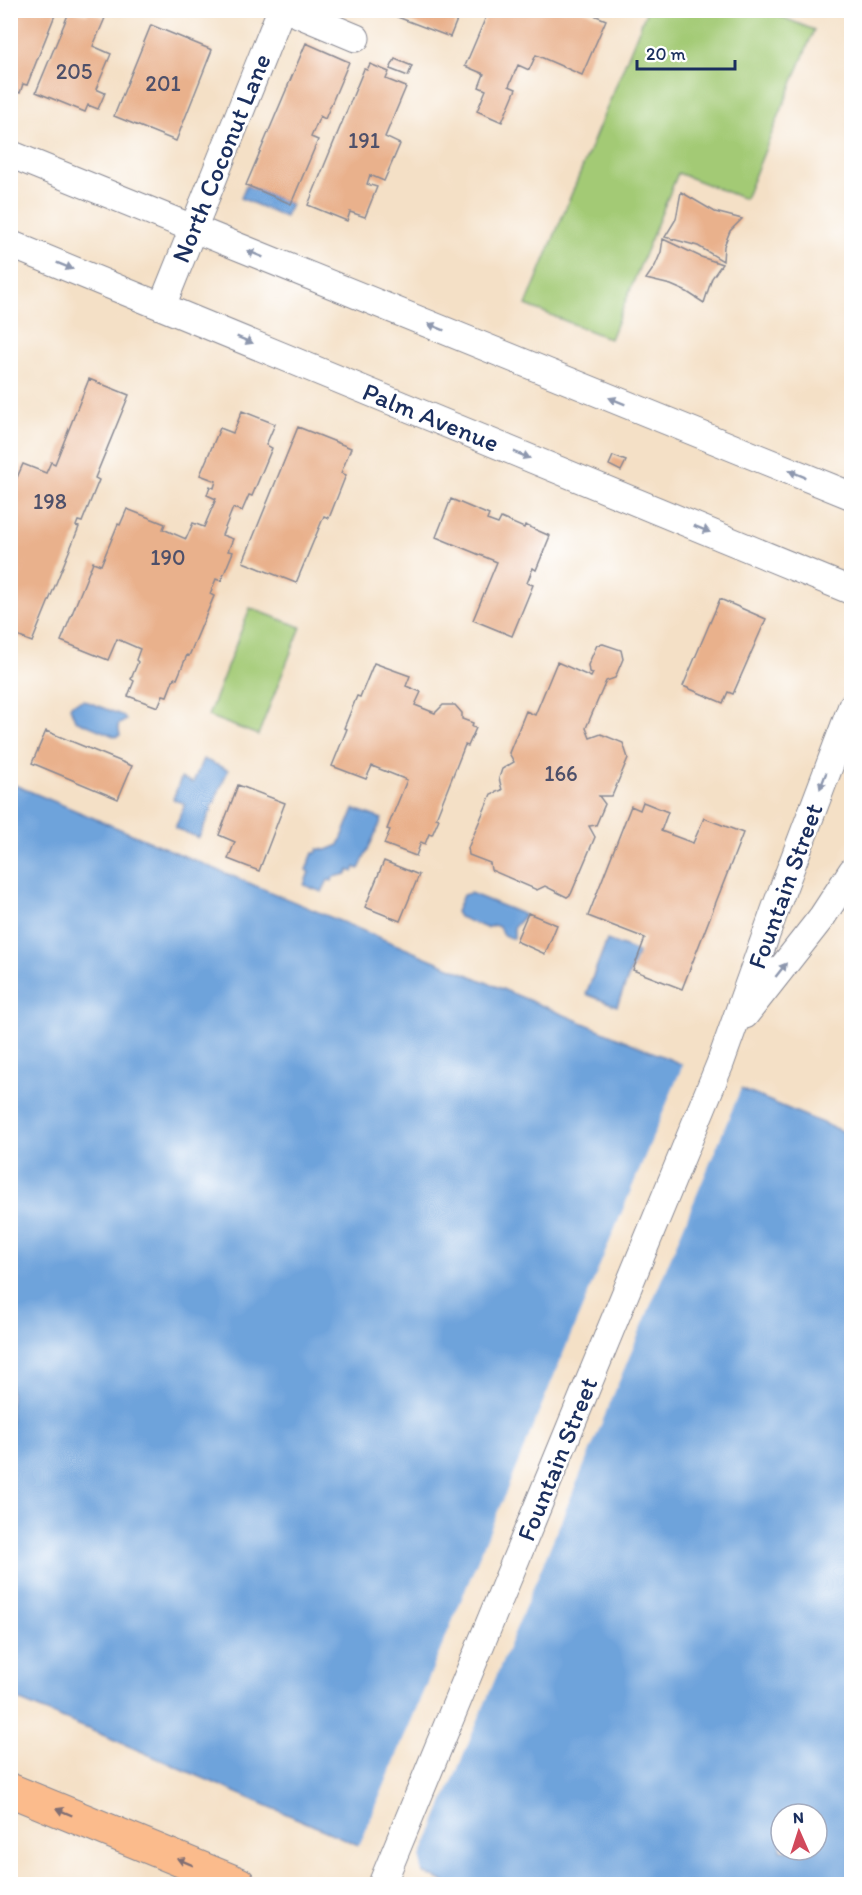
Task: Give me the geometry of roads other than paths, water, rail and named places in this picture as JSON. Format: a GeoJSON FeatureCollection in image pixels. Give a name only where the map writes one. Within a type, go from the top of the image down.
{"type":"FeatureCollection","features":[{"type":"Feature","properties":{"kind":"highway"},"geometry":{"type":"LineString","coordinates":[[10,1790],[239,1884]]}},
{"type":"Feature","properties":{"kind":"street","name":"North Coconut Lane"},"geometry":{"type":"LineString","coordinates":[[162,306],[281,10]]}},
{"type":"Feature","properties":{"kind":"street"},"geometry":{"type":"LineString","coordinates":[[289,10],[356,38]]}},
{"type":"Feature","properties":{"kind":"street"},"geometry":{"type":"LineString","coordinates":[[10,154],[852,496]]}},
{"type":"Feature","properties":{"kind":"street","name":"Palm Avenue"},"geometry":{"type":"LineString","coordinates":[[10,244],[852,591]]}},
{"type":"Feature","properties":{"kind":"street","name":"Fountain Street"},"geometry":{"type":"LineString","coordinates":[[383,1882],[720,1064],[852,706]]}},
{"type":"Feature","properties":{"kind":"street","name":"Fountain Street"},"geometry":{"type":"LineString","coordinates":[[732,1033],[822,917],[852,871]]}},
{"type":"Feature","properties":{"kind":"water"},"geometry":{"type":"Polygon","coordinates":[[[246,185],[291,204],[285,217],[241,198],[246,185]]]}},
{"type":"Feature","properties":{"kind":"water"},"geometry":{"type":"Polygon","coordinates":[[[83,700],[124,716],[126,720],[118,725],[120,735],[116,737],[75,720],[70,707],[83,700]]]}},
{"type":"Feature","properties":{"kind":"water"},"geometry":{"type":"Polygon","coordinates":[[[203,759],[228,770],[199,838],[175,828],[185,804],[173,799],[181,778],[193,783],[203,759]]]}},
{"type":"Feature","properties":{"kind":"water"},"geometry":{"type":"Polygon","coordinates":[[[10,783],[851,1135],[851,1884],[449,1884],[11,1697],[10,783]]]}},
{"type":"Feature","properties":{"kind":"water"},"geometry":{"type":"Polygon","coordinates":[[[354,809],[382,819],[359,869],[355,867],[353,872],[349,870],[347,874],[333,877],[332,881],[328,880],[322,892],[304,885],[309,872],[306,870],[313,853],[316,853],[318,849],[327,850],[339,845],[354,809]]]}},
{"type":"Feature","properties":{"kind":"water"},"geometry":{"type":"Polygon","coordinates":[[[470,893],[525,915],[514,927],[514,939],[503,935],[499,927],[494,925],[486,928],[459,917],[456,912],[463,895],[470,893]]]}},
{"type":"Feature","properties":{"kind":"water"},"geometry":{"type":"Polygon","coordinates":[[[607,940],[638,952],[617,1006],[586,994],[607,940]]]}}]}
